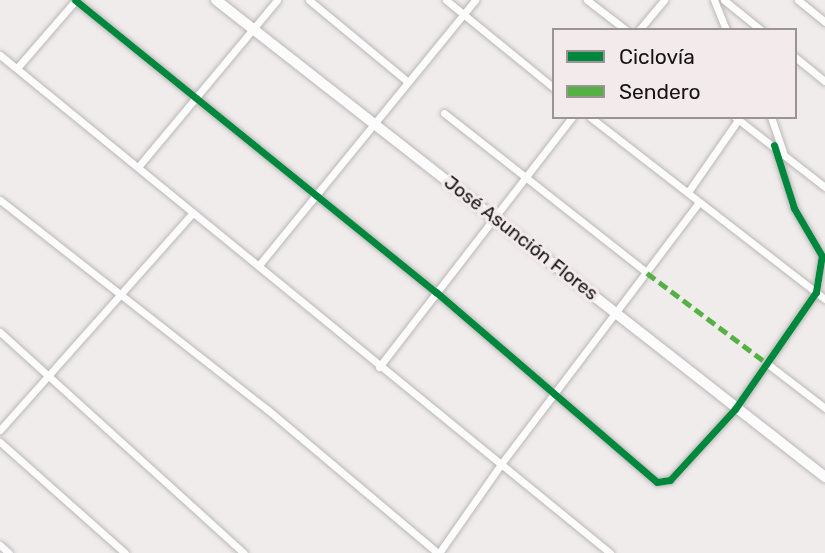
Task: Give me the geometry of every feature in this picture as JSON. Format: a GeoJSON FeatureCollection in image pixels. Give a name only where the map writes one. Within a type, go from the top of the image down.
{"type":"FeatureCollection","features":[{"type":"Feature","properties":{"kind":"street"},"geometry":{"type":"LineString","coordinates":[[17,68],[76,0],[436,292],[657,482],[670,481],[735,409],[769,365],[816,292],[825,244]]}},
{"type":"Feature","properties":{"kind":"street","name":"José Asunción Flores"},"geometry":{"type":"LineString","coordinates":[[216,0],[825,477]]}},
{"type":"Feature","properties":{"kind":"street"},"geometry":{"type":"LineString","coordinates":[[138,167],[277,0]]}},
{"type":"Feature","properties":{"kind":"street"},"geometry":{"type":"LineString","coordinates":[[309,0],[407,81]]}},
{"type":"Feature","properties":{"kind":"street"},"geometry":{"type":"LineString","coordinates":[[446,0],[552,87]]}},
{"type":"Feature","properties":{"kind":"street"},"geometry":{"type":"LineString","coordinates":[[260,265],[372,123],[475,0]]}},
{"type":"Feature","properties":{"kind":"street"},"geometry":{"type":"LineString","coordinates":[[587,0],[622,28]]}},
{"type":"Feature","properties":{"kind":"street"},"geometry":{"type":"LineString","coordinates":[[641,28],[664,0]]}},
{"type":"Feature","properties":{"kind":"street"},"geometry":{"type":"LineString","coordinates":[[714,0],[725,28]]}},
{"type":"Feature","properties":{"kind":"street"},"geometry":{"type":"LineString","coordinates":[[724,0],[759,28]]}},
{"type":"Feature","properties":{"kind":"street"},"geometry":{"type":"LineString","coordinates":[[798,0],[825,22]]}},
{"type":"Feature","properties":{"kind":"street"},"geometry":{"type":"LineString","coordinates":[[0,55],[610,553]]}},
{"type":"Feature","properties":{"kind":"street"},"geometry":{"type":"LineString","coordinates":[[797,59],[825,81]]}},
{"type":"Feature","properties":{"kind":"street"},"geometry":{"type":"LineString","coordinates":[[444,113],[647,273]]}},
{"type":"Feature","properties":{"kind":"street"},"geometry":{"type":"LineString","coordinates":[[379,367],[492,216],[570,119]]}},
{"type":"Feature","properties":{"kind":"street"},"geometry":{"type":"LineString","coordinates":[[593,119],[825,299]]}},
{"type":"Feature","properties":{"kind":"street"},"geometry":{"type":"LineString","coordinates":[[688,192],[737,119],[825,187]]}},
{"type":"Feature","properties":{"kind":"street"},"geometry":{"type":"LineString","coordinates":[[772,119],[783,152]]}},
{"type":"Feature","properties":{"kind":"street"},"geometry":{"type":"LineString","coordinates":[[774,145],[794,208],[822,256]]}},
{"type":"Feature","properties":{"kind":"street"},"geometry":{"type":"LineString","coordinates":[[0,200],[121,293],[439,553],[501,464],[618,314],[699,202]]}},
{"type":"Feature","properties":{"kind":"street"},"geometry":{"type":"LineString","coordinates":[[0,430],[193,213]]}},
{"type":"Feature","properties":{"kind":"street"},"geometry":{"type":"LineString","coordinates":[[0,332],[244,553]]}},
{"type":"Feature","properties":{"kind":"street"},"geometry":{"type":"LineString","coordinates":[[769,365],[825,408]]}},
{"type":"Feature","properties":{"kind":"street"},"geometry":{"type":"LineString","coordinates":[[1,445],[125,553]]}},
{"type":"Feature","properties":{"kind":"street"},"geometry":{"type":"LineString","coordinates":[[0,545],[9,553]]}},
{"type":"Feature","properties":{"kind":"marked path"},"geometry":{"type":"LineString","coordinates":[[647,273],[769,365]]}},
{"type":"Feature","properties":{"kind":"cycle path"},"geometry":{"type":"LineString","coordinates":[[75,0],[436,292],[657,482],[670,480],[735,409],[816,292],[822,256],[794,208],[774,145]]}}]}
